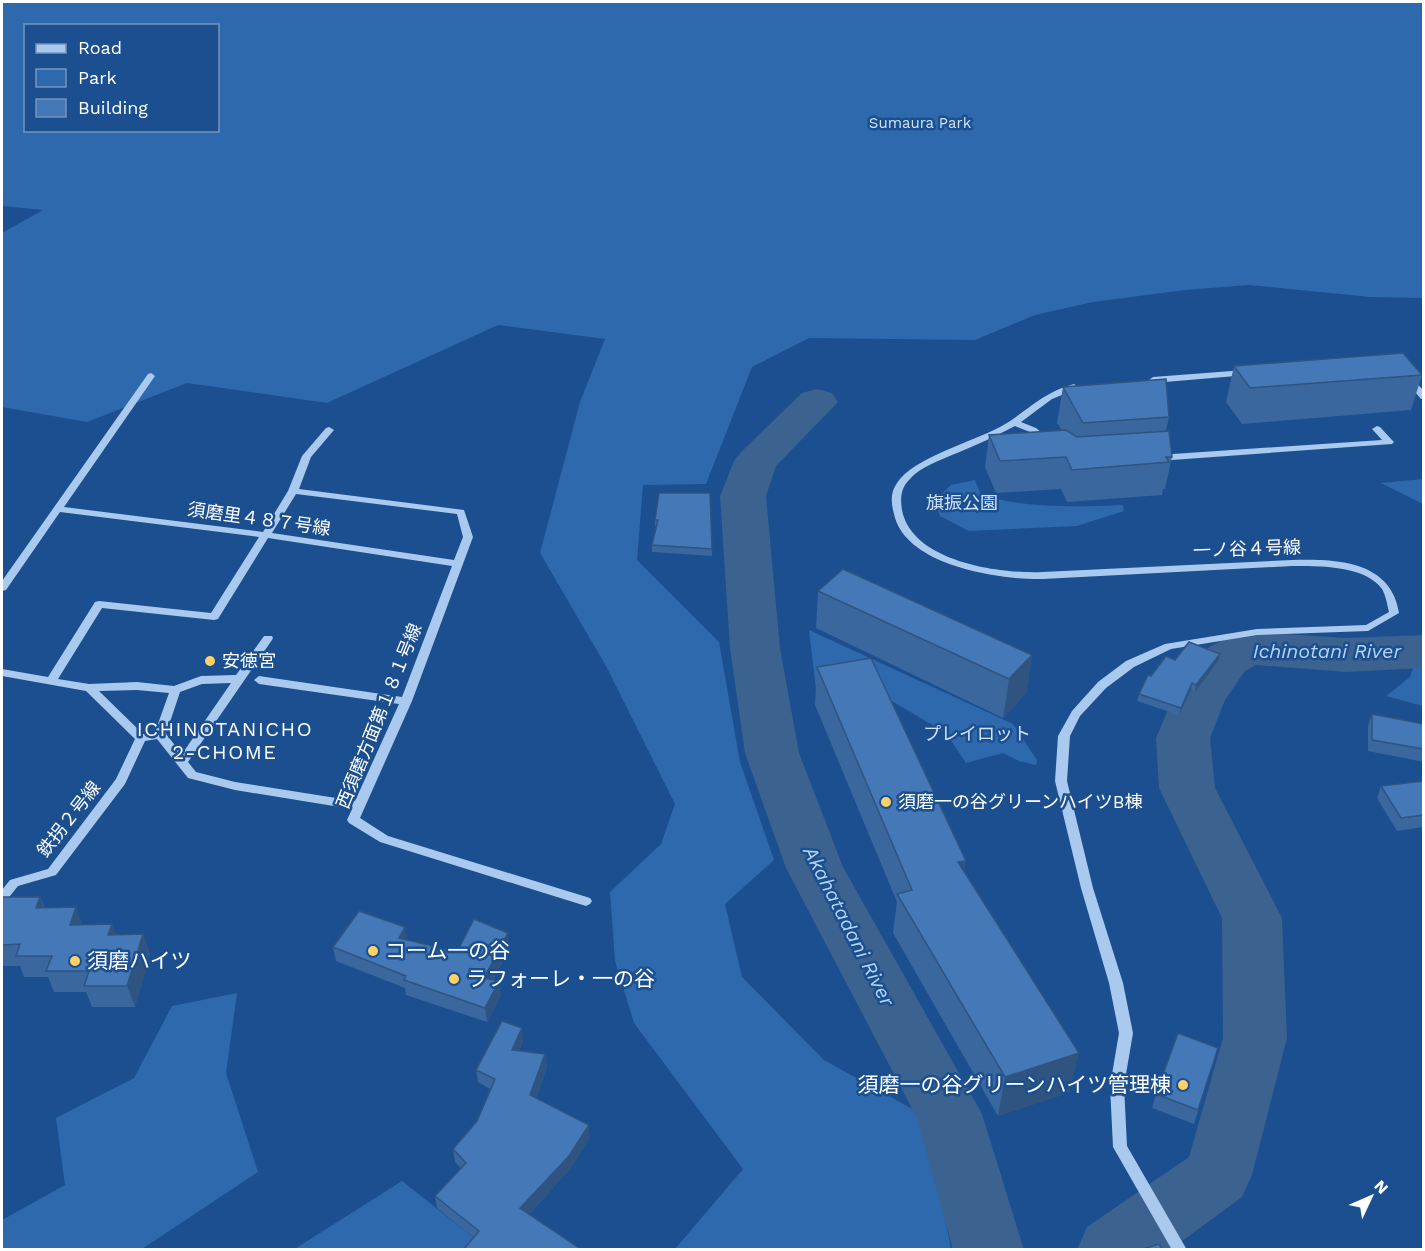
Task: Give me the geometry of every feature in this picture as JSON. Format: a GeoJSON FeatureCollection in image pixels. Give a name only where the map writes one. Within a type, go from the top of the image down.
{"type":"FeatureCollection","features":[{"type":"Feature","properties":{"kind":"street"},"geometry":{"type":"LineString","coordinates":[[1137,381],[1253,372]]}},
{"type":"Feature","properties":{"kind":"street"},"geometry":{"type":"LineString","coordinates":[[1414,373],[1396,374],[1410,381],[1424,396]]}},
{"type":"Feature","properties":{"kind":"street"},"geometry":{"type":"LineString","coordinates":[[2,588],[151,376]]}},
{"type":"Feature","properties":{"kind":"street","name":"一ノ谷４号線"},"geometry":{"type":"LineString","coordinates":[[1090,385],[1059,390],[1047,396],[1014,422],[915,468],[903,482],[896,497],[898,520],[918,542],[936,554],[962,565],[1004,574],[1336,564],[1374,576],[1391,593],[1394,613],[1368,628],[1257,632],[1169,646],[1130,664],[1102,685],[1077,714],[1064,736],[1061,781],[1087,888],[1116,983],[1126,1033],[1117,1086],[1121,1148],[1180,1250]]}},
{"type":"Feature","properties":{"kind":"street"},"geometry":{"type":"LineString","coordinates":[[1014,422],[1033,430],[1050,444]]}},
{"type":"Feature","properties":{"kind":"street"},"geometry":{"type":"LineString","coordinates":[[1142,459],[1389,442],[1377,429]]}},
{"type":"Feature","properties":{"kind":"street"},"geometry":{"type":"LineString","coordinates":[[51,681],[99,604],[214,617],[293,491],[307,456],[329,430]]}},
{"type":"Feature","properties":{"kind":"street","name":"西須磨方面第１８１号線"},"geometry":{"type":"LineString","coordinates":[[293,491],[461,512],[468,537],[406,701],[353,820],[384,840],[586,901]]}},
{"type":"Feature","properties":{"kind":"street","name":"須磨里４８７号線"},"geometry":{"type":"LineString","coordinates":[[56,510],[266,535],[458,564]]}},
{"type":"Feature","properties":{"kind":"street"},"geometry":{"type":"LineString","coordinates":[[182,762],[268,638]]}},
{"type":"Feature","properties":{"kind":"street"},"geometry":{"type":"LineString","coordinates":[[2,672],[89,688],[137,686],[176,690],[201,680],[239,679]]}},
{"type":"Feature","properties":{"kind":"street"},"geometry":{"type":"LineString","coordinates":[[259,680],[406,701]]}},
{"type":"Feature","properties":{"kind":"street"},"geometry":{"type":"LineString","coordinates":[[89,688],[141,738],[160,735]]}},
{"type":"Feature","properties":{"kind":"street"},"geometry":{"type":"LineString","coordinates":[[160,735],[176,690]]}},
{"type":"Feature","properties":{"kind":"street"},"geometry":{"type":"LineString","coordinates":[[160,735],[192,775],[234,786],[359,806]]}},
{"type":"Feature","properties":{"kind":"street","name":"鉄拐２号線"},"geometry":{"type":"LineString","coordinates":[[2,898],[14,883],[52,872],[121,781],[141,738]]}},
{"type":"Feature","properties":{"kind":"green space","name":"Sumaura Park"},"geometry":{"type":"Polygon","coordinates":[[[2,2],[1423,2],[1423,298],[1370,297],[1249,285],[1185,290],[1093,302],[1035,315],[975,340],[809,338],[752,367],[706,484],[643,485],[637,560],[719,642],[740,762],[774,860],[725,904],[742,977],[824,1060],[925,1116],[951,1249],[675,1249],[743,1169],[634,1023],[615,961],[610,892],[661,844],[675,804],[606,666],[540,553],[580,402],[605,339],[498,325],[327,403],[187,383],[87,422],[2,407],[2,233],[43,210],[2,206],[2,2]]]}},
{"type":"Feature","properties":{"kind":"green space"},"geometry":{"type":"Polygon","coordinates":[[[1423,479],[1423,504],[1381,483],[1423,479]]]}},
{"type":"Feature","properties":{"kind":"green space","name":"旗振公園"},"geometry":{"type":"Polygon","coordinates":[[[975,480],[980,493],[1012,502],[1050,506],[1123,505],[1124,511],[1077,526],[969,531],[940,516],[934,501],[951,485],[975,480]]]}},
{"type":"Feature","properties":{"kind":"green space","name":"プレイロット"},"geometry":{"type":"Polygon","coordinates":[[[809,630],[1013,724],[1037,760],[1036,765],[1019,761],[1003,753],[966,763],[946,733],[868,687],[816,690],[809,630]]]}},
{"type":"Feature","properties":{"kind":"green space"},"geometry":{"type":"Polygon","coordinates":[[[1423,641],[1423,706],[1386,696],[1410,677],[1423,641]]]}},
{"type":"Feature","properties":{"kind":"green space"},"geometry":{"type":"Polygon","coordinates":[[[237,993],[226,1073],[258,1172],[142,1249],[2,1249],[2,1220],[65,1185],[56,1118],[134,1078],[172,1006],[237,993]]]}},
{"type":"Feature","properties":{"kind":"green space"},"geometry":{"type":"Polygon","coordinates":[[[402,1181],[488,1249],[293,1250],[402,1181]]]}},
{"type":"Feature","properties":{"kind":"building"},"geometry":{"type":"Polygon","coordinates":[[[1403,353],[1422,375],[1250,388],[1234,366],[1403,353]]]}},
{"type":"Feature","properties":{"kind":"building"},"geometry":{"type":"Polygon","coordinates":[[[1166,379],[1169,417],[1083,423],[1063,387],[1166,379]]]}},
{"type":"Feature","properties":{"kind":"building"},"geometry":{"type":"Polygon","coordinates":[[[1066,430],[1077,437],[1169,431],[1172,457],[1166,457],[1169,462],[1072,470],[1066,457],[1000,461],[989,435],[1066,430]]]}},
{"type":"Feature","properties":{"kind":"building"},"geometry":{"type":"Polygon","coordinates":[[[659,493],[710,493],[712,549],[652,545],[658,520],[655,520],[659,493]]]}},
{"type":"Feature","properties":{"kind":"building"},"geometry":{"type":"Polygon","coordinates":[[[843,569],[1032,655],[1009,679],[818,591],[843,569]]]}},
{"type":"Feature","properties":{"kind":"building"},"geometry":{"type":"Polygon","coordinates":[[[1189,642],[1220,654],[1196,685],[1192,683],[1181,708],[1139,694],[1148,675],[1151,676],[1166,656],[1175,660],[1189,642]]]}},
{"type":"Feature","properties":{"kind":"building"},"geometry":{"type":"Polygon","coordinates":[[[871,658],[966,861],[958,862],[1079,1053],[1005,1077],[897,894],[912,890],[817,667],[871,658]]]}},
{"type":"Feature","properties":{"kind":"building"},"geometry":{"type":"Polygon","coordinates":[[[1372,714],[1424,724],[1424,749],[1372,740],[1372,714]]]}},
{"type":"Feature","properties":{"kind":"building"},"geometry":{"type":"Polygon","coordinates":[[[1424,781],[1424,815],[1401,818],[1381,786],[1424,781]]]}},
{"type":"Feature","properties":{"kind":"building","name":"須磨ハイツ"},"geometry":{"type":"Polygon","coordinates":[[[2,897],[40,897],[36,908],[76,907],[70,925],[112,924],[108,935],[143,934],[127,986],[84,986],[89,971],[46,971],[52,956],[16,956],[20,944],[2,945],[2,897]]]}},
{"type":"Feature","properties":{"kind":"building"},"geometry":{"type":"Polygon","coordinates":[[[359,911],[405,927],[399,938],[457,952],[474,919],[508,933],[484,978],[499,981],[485,1008],[404,980],[406,976],[333,947],[359,911]]]}},
{"type":"Feature","properties":{"kind":"building"},"geometry":{"type":"Polygon","coordinates":[[[502,1021],[522,1028],[512,1050],[545,1054],[530,1095],[589,1125],[569,1156],[520,1208],[582,1250],[463,1250],[479,1231],[435,1196],[466,1163],[453,1149],[477,1121],[495,1079],[476,1070],[502,1021]]]}},
{"type":"Feature","properties":{"kind":"building","name":"須磨一の谷グリーンハイツ管理棟"},"geometry":{"type":"Polygon","coordinates":[[[1178,1033],[1218,1048],[1198,1110],[1156,1094],[1178,1033]]]}},
{"type":"Feature","properties":{"kind":"building"},"geometry":{"type":"Polygon","coordinates":[[[1159,1244],[1162,1250],[1140,1250],[1159,1244]]]}},
{"type":"Feature","properties":{"kind":"waterway","name":"Akahatadani River"},"geometry":{"type":"LineString","coordinates":[[817,402],[756,461],[743,496],[755,648],[772,753],[815,868],[949,1114],[989,1250]]}},
{"type":"Feature","properties":{"kind":"waterway","name":"Ichinotani River"},"geometry":{"type":"LineString","coordinates":[[1112,1250],[1218,1175],[1255,1038],[1252,918],[1187,788],[1183,738],[1200,696],[1227,659],[1249,648],[1346,655],[1424,651]]}},
{"type":"Feature","properties":{"kind":"place","name":"安徳宮"},"geometry":{"type":"Point","coordinates":[210,661]}},
{"type":"Feature","properties":{"kind":"place","name":"須磨一の谷グリーンハイツB棟"},"geometry":{"type":"Point","coordinates":[886,802]}},
{"type":"Feature","properties":{"kind":"place","name":"コーム一の谷"},"geometry":{"type":"Point","coordinates":[373,951]}},
{"type":"Feature","properties":{"kind":"place","name":"須磨ハイツ"},"geometry":{"type":"Point","coordinates":[75,961]}},
{"type":"Feature","properties":{"kind":"place","name":"ラフォーレ・一の谷"},"geometry":{"type":"Point","coordinates":[454,979]}},
{"type":"Feature","properties":{"kind":"place","name":"須磨一の谷グリーンハイツ管理棟"},"geometry":{"type":"Point","coordinates":[1183,1085]}},
{"type":"Feature","properties":{"kind":"district","name":"ICHINOTANICHO 2-CHOME"},"geometry":{"type":"Point","coordinates":[225,740]}}]}
